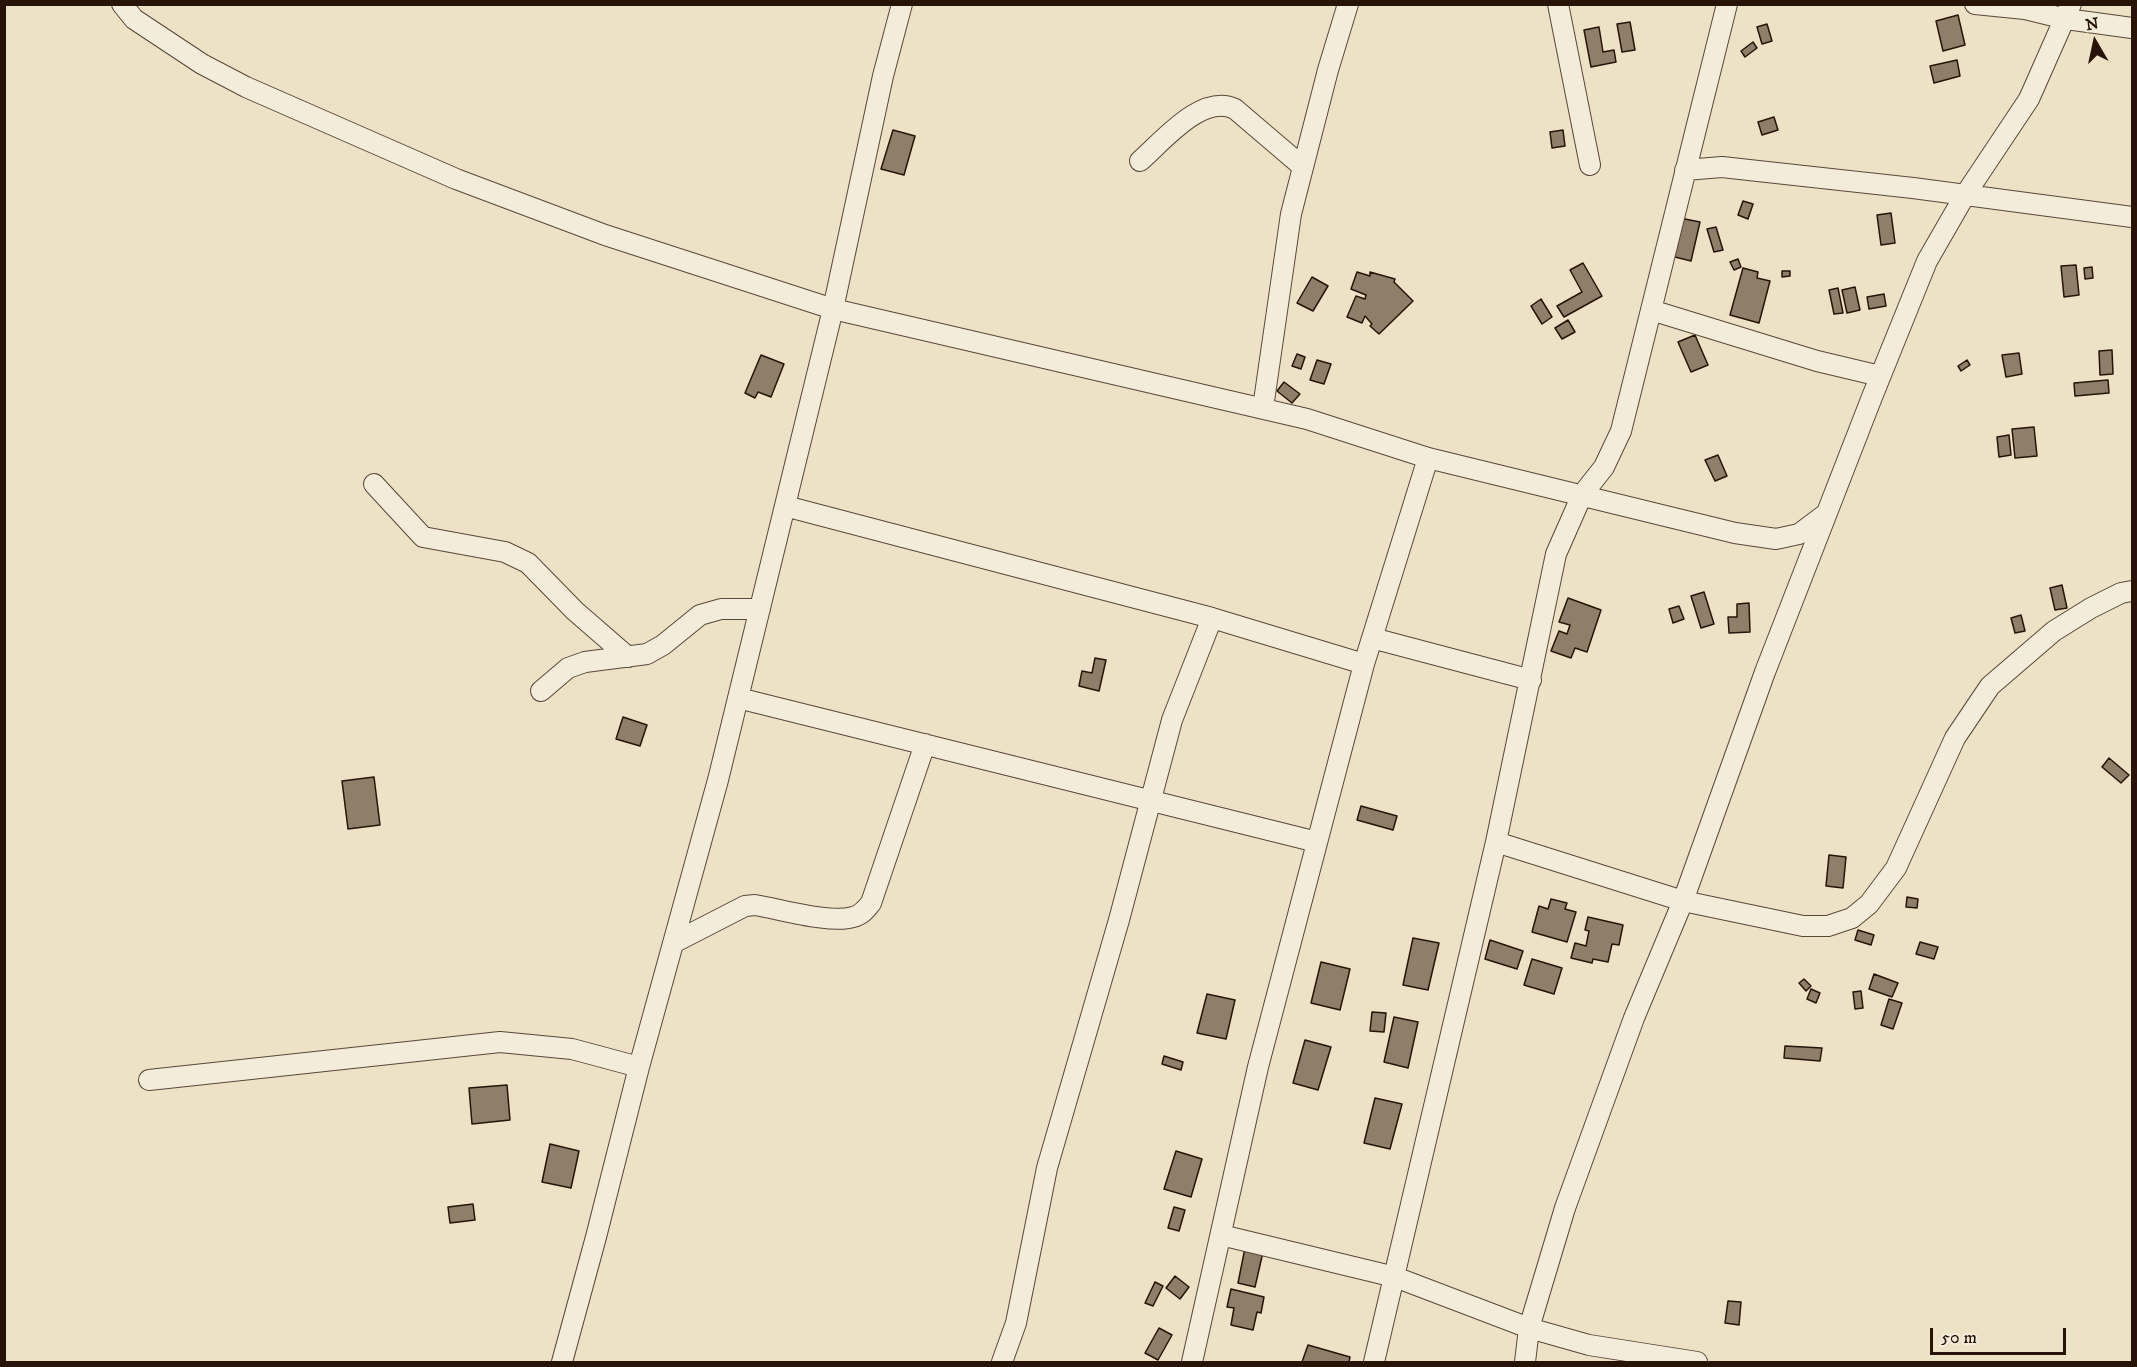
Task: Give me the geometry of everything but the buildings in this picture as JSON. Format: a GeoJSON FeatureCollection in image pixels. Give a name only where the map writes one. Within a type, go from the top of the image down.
{"type":"FeatureCollection","features":[{"type":"Feature","properties":{"kind":"street"},"geometry":{"type":"LineString","coordinates":[[122,4],[134,18],[202,64],[246,87],[456,179],[605,235],[833,309],[1263,408],[1317,422],[1428,458],[1735,533],[1776,539],[1799,534],[1827,513]]}},
{"type":"Feature","properties":{"kind":"street"},"geometry":{"type":"LineString","coordinates":[[562,1362],[639,1067],[718,780],[833,309],[883,76],[902,4]]}},
{"type":"Feature","properties":{"kind":"street"},"geometry":{"type":"LineString","coordinates":[[1263,408],[1291,214],[1328,70],[1348,4]]}},
{"type":"Feature","properties":{"kind":"street"},"geometry":{"type":"LineString","coordinates":[[1558,4],[1590,165]]}},
{"type":"Feature","properties":{"kind":"street"},"geometry":{"type":"LineString","coordinates":[[1374,1362],[1496,842],[1556,554],[1582,495],[1604,467],[1621,431],[1727,4]]}},
{"type":"Feature","properties":{"kind":"street"},"geometry":{"type":"LineString","coordinates":[[1975,4],[2068,12],[2133,28]]}},
{"type":"Feature","properties":{"kind":"street"},"geometry":{"type":"LineString","coordinates":[[1525,1362],[1529,1328],[1569,1197],[1634,1018],[1683,901],[1765,672],[1880,376],[1927,261],[1965,195],[2029,99],[2068,12]]}},
{"type":"Feature","properties":{"kind":"street"},"geometry":{"type":"LineString","coordinates":[[1140,161],[1187,119],[1201,110],[1225,104],[1235,109],[1303,167]]}},
{"type":"Feature","properties":{"kind":"street"},"geometry":{"type":"LineString","coordinates":[[1685,170],[1722,167],[2133,217]]}},
{"type":"Feature","properties":{"kind":"street"},"geometry":{"type":"LineString","coordinates":[[1651,310],[1817,361],[1880,376]]}},
{"type":"Feature","properties":{"kind":"street"},"geometry":{"type":"LineString","coordinates":[[1192,1362],[1258,1067],[1364,664],[1428,458]]}},
{"type":"Feature","properties":{"kind":"street"},"geometry":{"type":"LineString","coordinates":[[374,484],[423,537],[505,552],[528,563],[575,611],[628,657]]}},
{"type":"Feature","properties":{"kind":"street"},"geometry":{"type":"LineString","coordinates":[[785,506],[1212,618],[1364,664]]}},
{"type":"Feature","properties":{"kind":"street"},"geometry":{"type":"LineString","coordinates":[[1496,842],[1683,901],[1803,926],[1828,926],[1852,918],[1869,904],[1896,868],[1955,738],[1990,686],[2054,631],[2091,608],[2121,593],[2133,591]]}},
{"type":"Feature","properties":{"kind":"street"},"geometry":{"type":"LineString","coordinates":[[541,691],[568,668],[585,662],[647,654],[663,645],[700,615],[721,609],[760,609]]}},
{"type":"Feature","properties":{"kind":"street"},"geometry":{"type":"LineString","coordinates":[[1002,1362],[1016,1323],[1047,1168],[1116,932],[1172,720],[1212,618]]}},
{"type":"Feature","properties":{"kind":"street"},"geometry":{"type":"LineString","coordinates":[[1372,638],[1531,680]]}},
{"type":"Feature","properties":{"kind":"street"},"geometry":{"type":"LineString","coordinates":[[738,698],[1317,842]]}},
{"type":"Feature","properties":{"kind":"street"},"geometry":{"type":"LineString","coordinates":[[673,943],[745,906],[755,905],[835,919],[854,917],[864,912],[871,903],[925,744]]}},
{"type":"Feature","properties":{"kind":"street"},"geometry":{"type":"LineString","coordinates":[[149,1080],[500,1042],[572,1049],[639,1067]]}},
{"type":"Feature","properties":{"kind":"street"},"geometry":{"type":"LineString","coordinates":[[1221,1234],[1395,1277],[1529,1328],[1589,1346],[1697,1362]]}}]}
